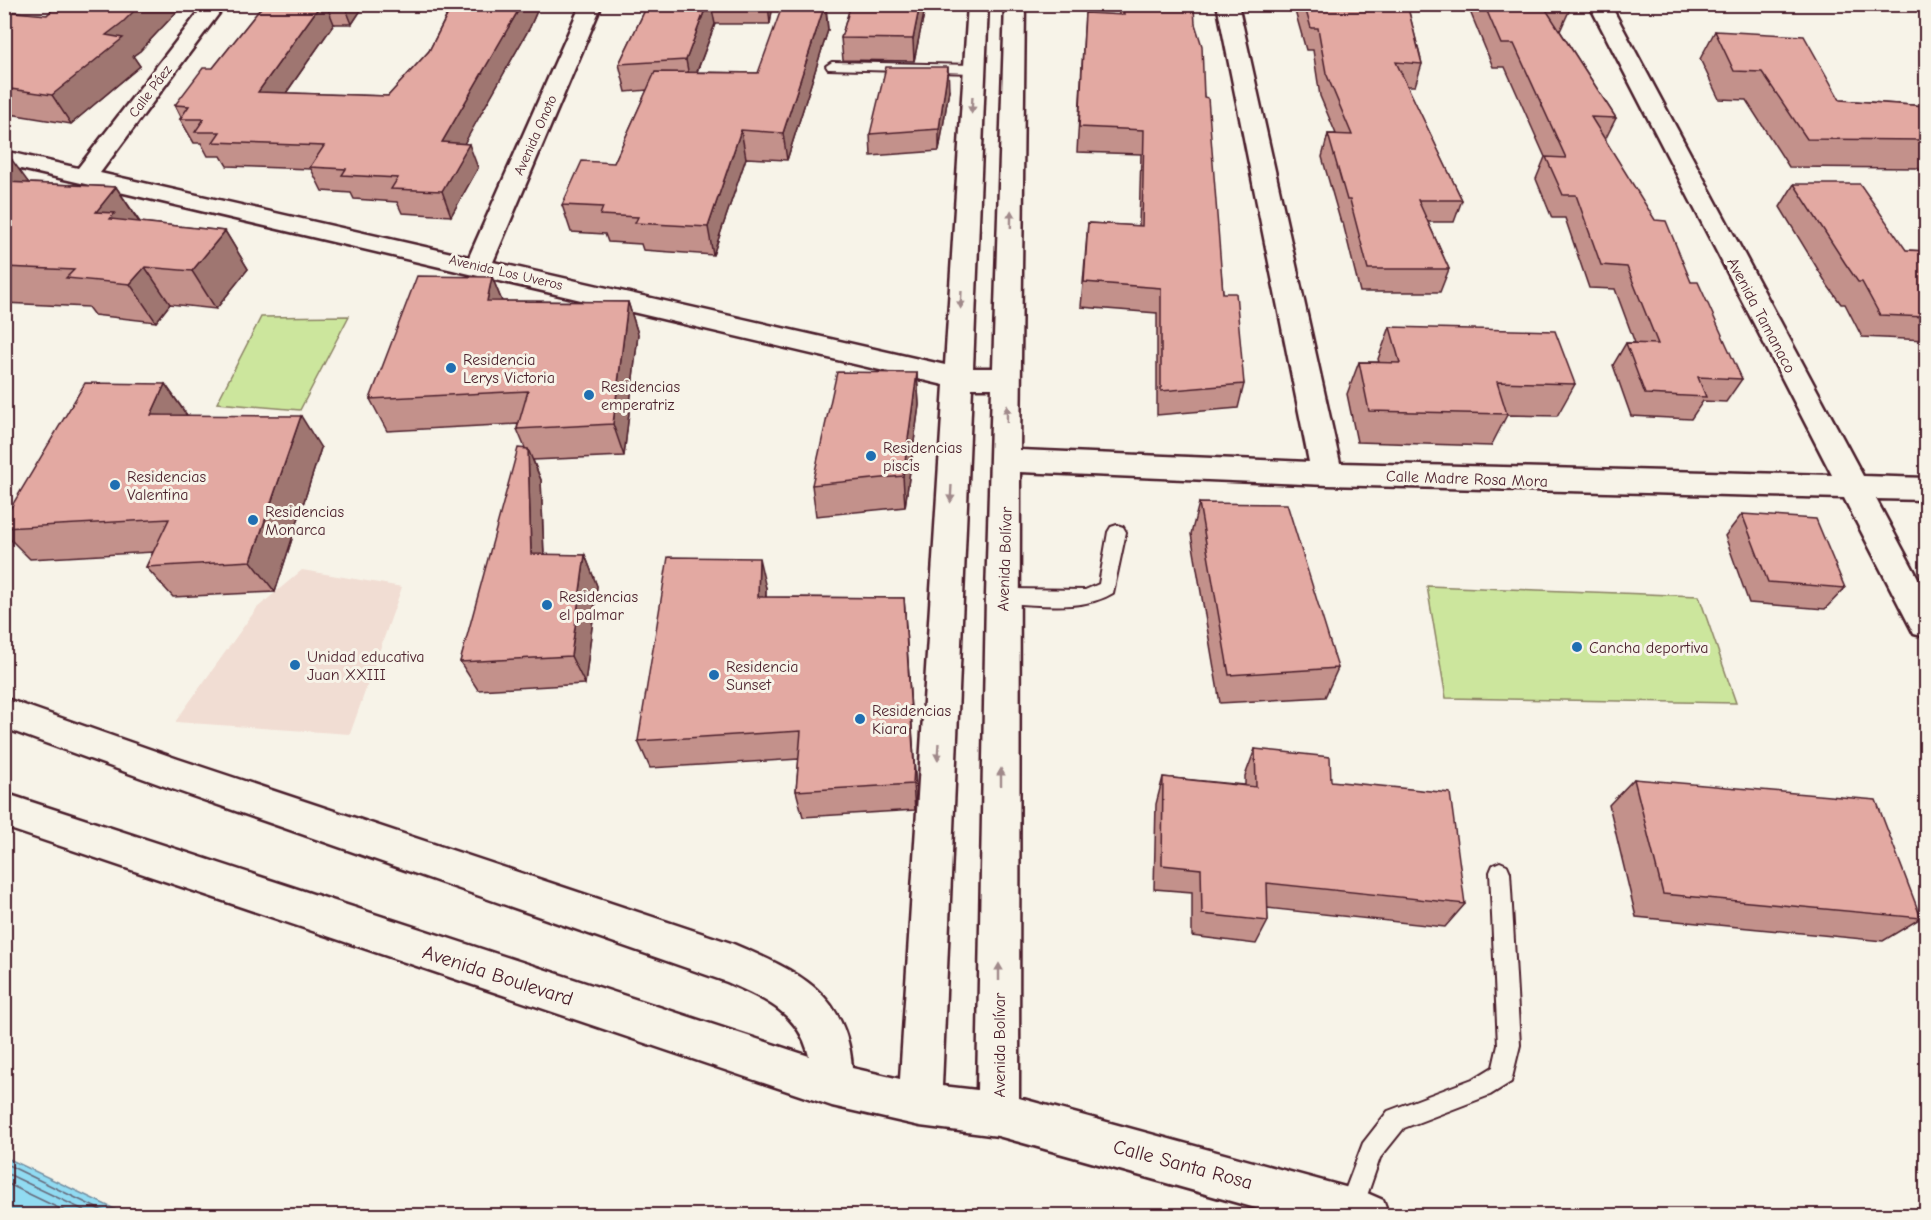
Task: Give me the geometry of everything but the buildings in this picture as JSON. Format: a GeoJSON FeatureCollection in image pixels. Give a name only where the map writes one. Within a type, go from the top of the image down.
{"type":"FeatureCollection","features":[{"type":"Feature","properties":{"kind":"street","name":"Calle Páez"},"geometry":{"type":"LineString","coordinates":[[84,178],[216,4]]}},
{"type":"Feature","properties":{"kind":"street","name":"Avenida Onoto"},"geometry":{"type":"LineString","coordinates":[[478,266],[592,4]]}},
{"type":"Feature","properties":{"kind":"street"},"geometry":{"type":"LineString","coordinates":[[920,1105],[978,4]]}},
{"type":"Feature","properties":{"kind":"street","name":"Avenida Bolívar"},"geometry":{"type":"LineString","coordinates":[[998,1114],[1002,596],[1007,460],[1015,4]]}},
{"type":"Feature","properties":{"kind":"street"},"geometry":{"type":"LineString","coordinates":[[1227,4],[1327,474]]}},
{"type":"Feature","properties":{"kind":"street","name":"Avenida Tamanaco"},"geometry":{"type":"LineString","coordinates":[[1599,4],[1926,624]]}},
{"type":"Feature","properties":{"kind":"street","name":"Avenida Los Uveros"},"geometry":{"type":"LineString","coordinates":[[4,158],[957,378],[1008,378]]}},
{"type":"Feature","properties":{"kind":"street","name":"Calle Madre Rosa Mora"},"geometry":{"type":"LineString","coordinates":[[1007,460],[1327,474],[1926,489]]}},
{"type":"Feature","properties":{"kind":"street"},"geometry":{"type":"LineString","coordinates":[[4,713],[178,776],[717,957],[783,988],[807,1005],[819,1020],[828,1038],[832,1061],[832,1085]]}},
{"type":"Feature","properties":{"kind":"street","name":"Avenida Boulevard"},"geometry":{"type":"LineString","coordinates":[[4,810],[832,1085],[920,1105],[998,1114]]}},
{"type":"Feature","properties":{"kind":"street","name":"Calle Santa Rosa"},"geometry":{"type":"LineString","coordinates":[[998,1114],[1359,1212]]}},
{"type":"Feature","properties":{"kind":"lane"},"geometry":{"type":"LineString","coordinates":[[832,66],[974,69]]}},
{"type":"Feature","properties":{"kind":"lane"},"geometry":{"type":"LineString","coordinates":[[1002,596],[1085,597],[1097,594],[1107,588],[1117,532]]}},
{"type":"Feature","properties":{"kind":"lane"},"geometry":{"type":"LineString","coordinates":[[1359,1212],[1371,1151],[1396,1119],[1482,1087],[1503,1074],[1509,1045],[1500,872]]}},
{"type":"Feature","properties":{"kind":"shaded area","name":"Unidad educativa Juan XXIII"},"geometry":{"type":"Polygon","coordinates":[[[302,570],[402,587],[350,734],[175,722],[257,608],[302,570]]]}},
{"type":"Feature","properties":{"kind":"green space"},"geometry":{"type":"Polygon","coordinates":[[[349,316],[300,410],[217,403],[261,317],[349,316]]]}},
{"type":"Feature","properties":{"kind":"green space","name":"Cancha deportiva"},"geometry":{"type":"Polygon","coordinates":[[[1427,586],[1699,596],[1736,703],[1446,698],[1427,586]]]}},
{"type":"Feature","properties":{"kind":"water"},"geometry":{"type":"Polygon","coordinates":[[[5,1157],[127,1215],[5,1215],[5,1157]]]}},
{"type":"Feature","properties":{"kind":"place","name":"Residencia Lerys Victoria"},"geometry":{"type":"Point","coordinates":[451,368]}},
{"type":"Feature","properties":{"kind":"place","name":"Residencias emperatriz"},"geometry":{"type":"Point","coordinates":[589,395]}},
{"type":"Feature","properties":{"kind":"place","name":"Residencias piscis"},"geometry":{"type":"Point","coordinates":[871,456]}},
{"type":"Feature","properties":{"kind":"place","name":"Residencias Valentina"},"geometry":{"type":"Point","coordinates":[115,485]}},
{"type":"Feature","properties":{"kind":"place","name":"Residencias Monarca"},"geometry":{"type":"Point","coordinates":[253,520]}},
{"type":"Feature","properties":{"kind":"place","name":"Residencias el palmar"},"geometry":{"type":"Point","coordinates":[547,605]}},
{"type":"Feature","properties":{"kind":"place","name":"Cancha deportiva"},"geometry":{"type":"Point","coordinates":[1577,647]}},
{"type":"Feature","properties":{"kind":"place","name":"Unidad educativa Juan XXIII"},"geometry":{"type":"Point","coordinates":[295,665]}},
{"type":"Feature","properties":{"kind":"place","name":"Residencia Sunset"},"geometry":{"type":"Point","coordinates":[714,675]}},
{"type":"Feature","properties":{"kind":"place","name":"Residencias Kiara"},"geometry":{"type":"Point","coordinates":[860,719]}}]}
